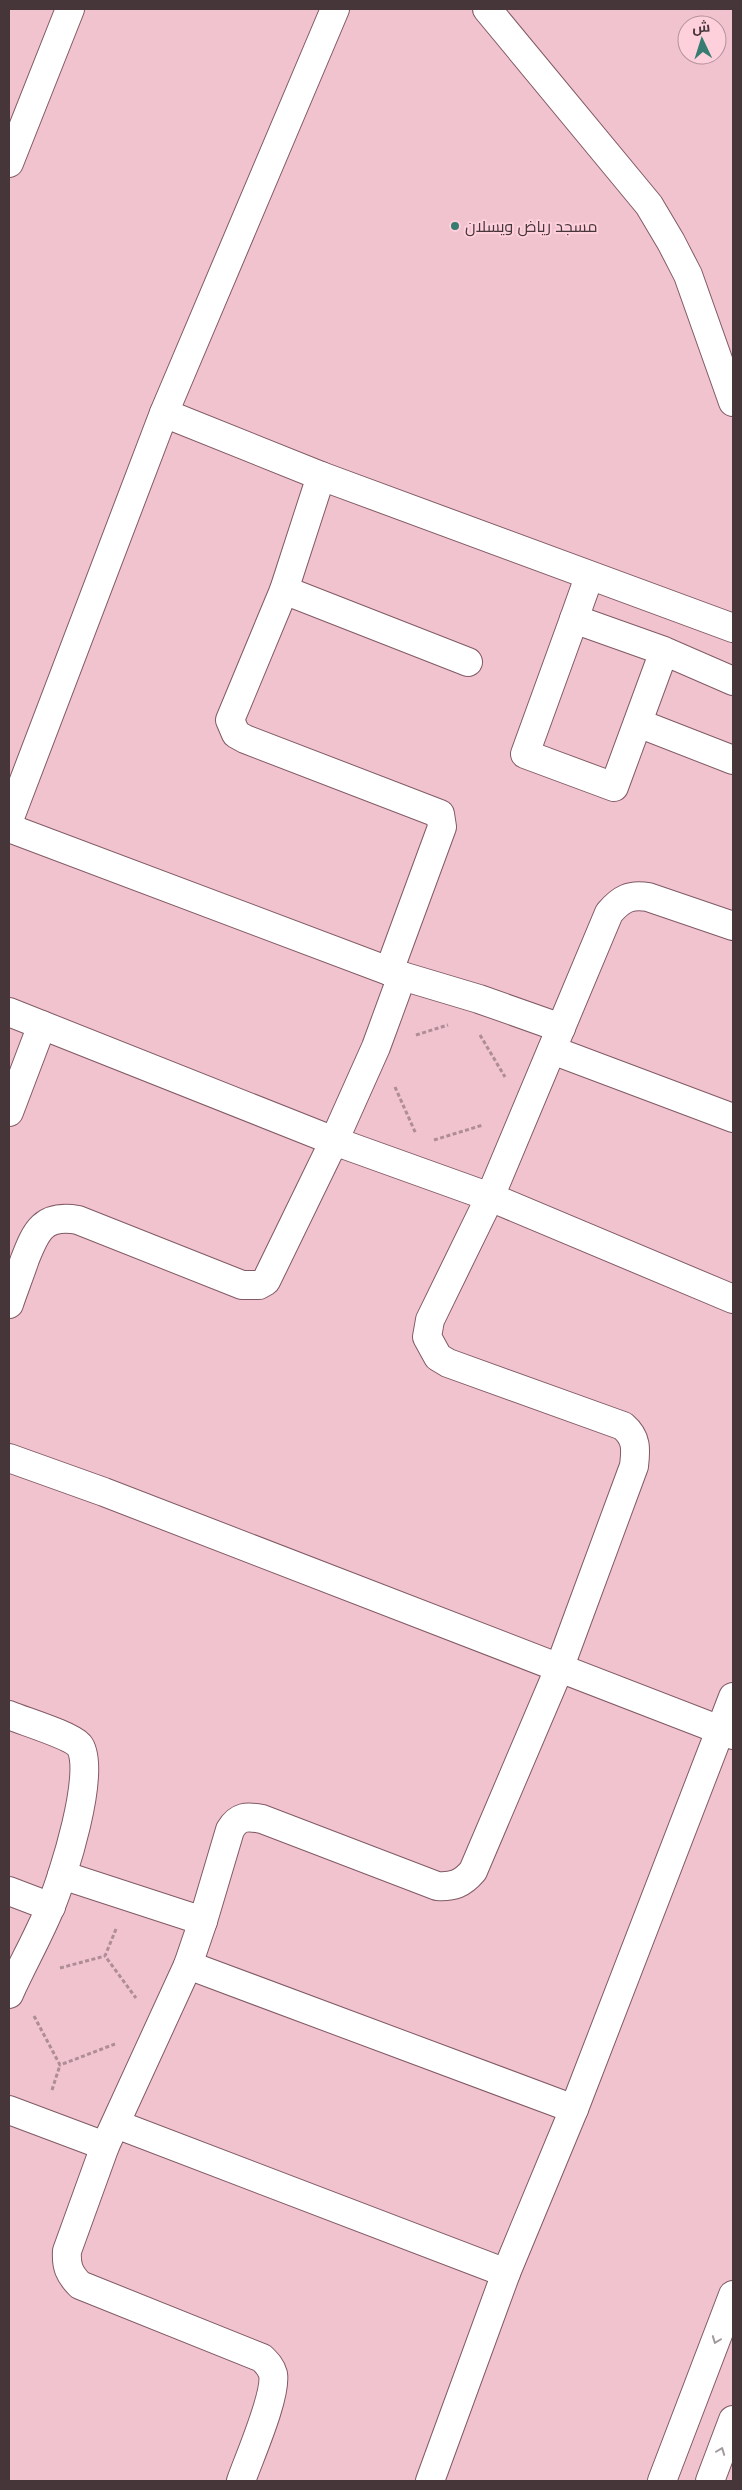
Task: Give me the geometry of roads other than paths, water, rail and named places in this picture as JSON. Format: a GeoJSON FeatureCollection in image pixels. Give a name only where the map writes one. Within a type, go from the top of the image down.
{"type":"FeatureCollection","features":[{"type":"Feature","properties":{"kind":"street"},"geometry":{"type":"LineString","coordinates":[[9,163],[70,9]]}},
{"type":"Feature","properties":{"kind":"street"},"geometry":{"type":"LineString","coordinates":[[9,820],[164,413],[335,9]]}},
{"type":"Feature","properties":{"kind":"street"},"geometry":{"type":"LineString","coordinates":[[486,9],[649,205],[688,275],[733,402]]}},
{"type":"Feature","properties":{"kind":"street"},"geometry":{"type":"LineString","coordinates":[[164,413],[321,476],[733,628]]}},
{"type":"Feature","properties":{"kind":"street"},"geometry":{"type":"LineString","coordinates":[[9,1304],[34,1234],[44,1224],[66,1218],[78,1220],[242,1285],[259,1286],[271,1275],[376,1047],[443,820],[440,814],[435,811],[236,734],[230,720],[284,590],[321,476]]}},
{"type":"Feature","properties":{"kind":"street"},"geometry":{"type":"LineString","coordinates":[[589,576],[525,754],[614,787],[664,651]]}},
{"type":"Feature","properties":{"kind":"street"},"geometry":{"type":"LineString","coordinates":[[284,590],[468,662]]}},
{"type":"Feature","properties":{"kind":"street"},"geometry":{"type":"LineString","coordinates":[[574,619],[664,651],[733,681]]}},
{"type":"Feature","properties":{"kind":"street"},"geometry":{"type":"LineString","coordinates":[[638,723],[733,760]]}},
{"type":"Feature","properties":{"kind":"street"},"geometry":{"type":"LineString","coordinates":[[9,828],[396,974],[475,1009],[556,1039],[733,1118]]}},
{"type":"Feature","properties":{"kind":"street"},"geometry":{"type":"LineString","coordinates":[[241,2481],[270,2399],[273,2374],[269,2365],[262,2358],[80,2285],[70,2276],[66,2263],[67,2251],[111,2135],[188,1965],[203,1922],[230,1830],[235,1821],[242,1817],[262,1819],[437,1886],[452,1886],[465,1880],[473,1871],[559,1669],[634,1466],[635,1441],[631,1432],[623,1426],[448,1363],[438,1357],[432,1350],[427,1337],[430,1320],[490,1197],[609,913],[626,898],[637,895],[648,896],[733,926]]}},
{"type":"Feature","properties":{"kind":"street"},"geometry":{"type":"LineString","coordinates":[[9,1012],[334,1141],[416,1156],[490,1197],[733,1300]]}},
{"type":"Feature","properties":{"kind":"street"},"geometry":{"type":"LineString","coordinates":[[9,1112],[42,1024]]}},
{"type":"Feature","properties":{"kind":"street"},"geometry":{"type":"LineString","coordinates":[[9,1458],[104,1492],[727,1733]]}},
{"type":"Feature","properties":{"kind":"street"},"geometry":{"type":"LineString","coordinates":[[430,2481],[506,2273],[727,1733],[733,1697]]}},
{"type":"Feature","properties":{"kind":"street"},"geometry":{"type":"LineString","coordinates":[[9,1715],[68,1738],[78,1745],[84,1757],[85,1774],[80,1804],[62,1875],[51,1907],[12,1987]]}},
{"type":"Feature","properties":{"kind":"street"},"geometry":{"type":"LineString","coordinates":[[62,1875],[130,1896],[203,1922]]}},
{"type":"Feature","properties":{"kind":"street"},"geometry":{"type":"LineString","coordinates":[[9,1891],[51,1907]]}},
{"type":"Feature","properties":{"kind":"street"},"geometry":{"type":"LineString","coordinates":[[188,1965],[574,2109]]}},
{"type":"Feature","properties":{"kind":"street"},"geometry":{"type":"LineString","coordinates":[[9,2110],[111,2135],[506,2273]]}},
{"type":"Feature","properties":{"kind":"street"},"geometry":{"type":"LineString","coordinates":[[662,2481],[733,2295]]}},
{"type":"Feature","properties":{"kind":"street"},"geometry":{"type":"LineString","coordinates":[[710,2481],[733,2420]]}},
{"type":"Feature","properties":{"kind":"place","name":"مسجد رياض ويسلان"},"geometry":{"type":"Point","coordinates":[455,226]}}]}
